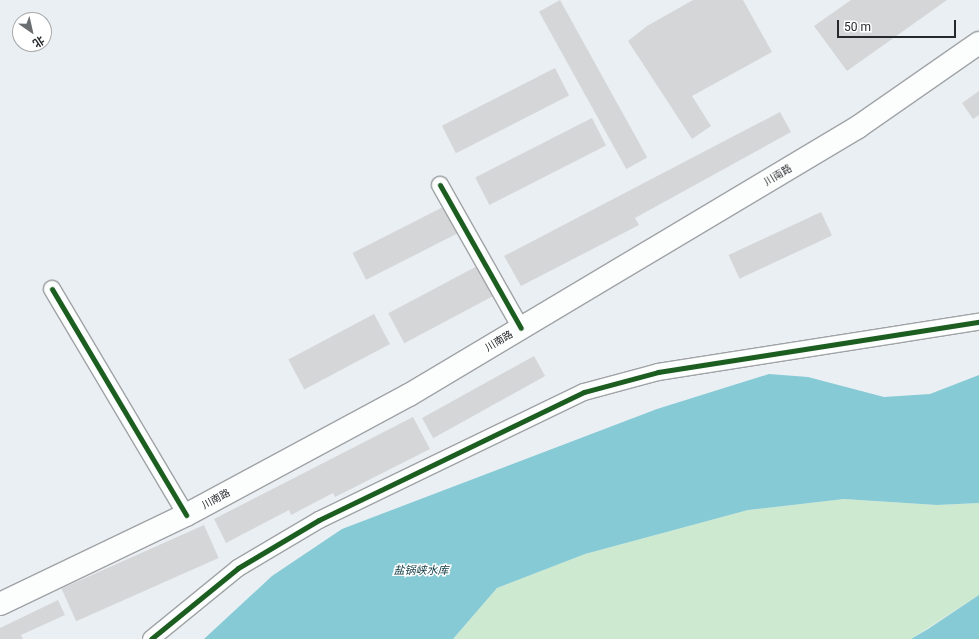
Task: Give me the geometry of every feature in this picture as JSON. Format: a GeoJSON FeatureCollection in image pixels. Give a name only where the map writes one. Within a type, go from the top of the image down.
{"type":"FeatureCollection","features":[{"type":"Feature","properties":{"kind":"main road","name":"川南路"},"geometry":{"type":"LineString","coordinates":[[0,604],[186,515],[409,395],[858,127],[979,43]]}},
{"type":"Feature","properties":{"kind":"street"},"geometry":{"type":"LineString","coordinates":[[440,185],[521,328]]}},
{"type":"Feature","properties":{"kind":"street"},"geometry":{"type":"LineString","coordinates":[[52,289],[186,515]]}},
{"type":"Feature","properties":{"kind":"street"},"geometry":{"type":"LineString","coordinates":[[151,639],[238,568],[319,520],[584,392],[658,372],[979,322]]}},
{"type":"Feature","properties":{"kind":"green space"},"geometry":{"type":"Polygon","coordinates":[[[844,499],[937,505],[979,503],[979,595],[911,639],[453,639],[497,588],[585,554],[748,510],[844,499]]]}},
{"type":"Feature","properties":{"kind":"water","name":"盐锅峡水库"},"geometry":{"type":"Polygon","coordinates":[[[769,374],[808,377],[884,397],[930,394],[979,375],[979,503],[937,505],[844,499],[748,510],[585,554],[497,588],[453,639],[204,639],[272,576],[342,529],[657,409],[769,374]]]}},
{"type":"Feature","properties":{"kind":"water"},"geometry":{"type":"Polygon","coordinates":[[[979,595],[979,639],[911,639],[928,629],[979,595]]]}},
{"type":"Feature","properties":{"kind":"building"},"geometry":{"type":"Polygon","coordinates":[[[560,0],[647,157],[626,169],[539,12],[560,0]]]}},
{"type":"Feature","properties":{"kind":"building"},"geometry":{"type":"Polygon","coordinates":[[[693,0],[743,0],[772,52],[692,96],[711,126],[692,139],[628,41],[647,26],[693,0]]]}},
{"type":"Feature","properties":{"kind":"building"},"geometry":{"type":"Polygon","coordinates":[[[851,0],[947,0],[847,71],[814,26],[851,0]]]}},
{"type":"Feature","properties":{"kind":"building"},"geometry":{"type":"Polygon","coordinates":[[[555,68],[569,96],[456,153],[442,126],[555,68]]]}},
{"type":"Feature","properties":{"kind":"building"},"geometry":{"type":"Polygon","coordinates":[[[979,91],[979,115],[973,119],[962,103],[979,91]]]}},
{"type":"Feature","properties":{"kind":"building"},"geometry":{"type":"Polygon","coordinates":[[[780,112],[791,132],[635,218],[639,225],[521,286],[504,256],[780,112]]]}},
{"type":"Feature","properties":{"kind":"building"},"geometry":{"type":"Polygon","coordinates":[[[592,118],[606,146],[489,205],[475,177],[592,118]]]}},
{"type":"Feature","properties":{"kind":"building"},"geometry":{"type":"Polygon","coordinates":[[[447,205],[461,232],[366,280],[353,253],[447,205]]]}},
{"type":"Feature","properties":{"kind":"building"},"geometry":{"type":"Polygon","coordinates":[[[821,212],[832,236],[740,279],[729,255],[821,212]]]}},
{"type":"Feature","properties":{"kind":"building"},"geometry":{"type":"Polygon","coordinates":[[[481,264],[497,294],[404,343],[388,313],[481,264]]]}},
{"type":"Feature","properties":{"kind":"building"},"geometry":{"type":"Polygon","coordinates":[[[374,314],[390,344],[304,390],[288,360],[374,314]]]}},
{"type":"Feature","properties":{"kind":"building"},"geometry":{"type":"Polygon","coordinates":[[[534,356],[545,376],[433,438],[422,418],[534,356]]]}},
{"type":"Feature","properties":{"kind":"building"},"geometry":{"type":"Polygon","coordinates":[[[413,417],[430,449],[335,497],[333,493],[291,515],[289,510],[226,543],[214,519],[413,417]]]}},
{"type":"Feature","properties":{"kind":"building"},"geometry":{"type":"Polygon","coordinates":[[[204,525],[219,558],[76,621],[61,588],[204,525]]]}},
{"type":"Feature","properties":{"kind":"building"},"geometry":{"type":"Polygon","coordinates":[[[58,600],[65,615],[21,635],[23,639],[0,639],[0,628],[58,600]]]}},
{"type":"Feature","properties":{"kind":"cycle path"},"geometry":{"type":"LineString","coordinates":[[440,185],[521,328]]}},
{"type":"Feature","properties":{"kind":"cycle path"},"geometry":{"type":"LineString","coordinates":[[52,289],[186,515]]}},
{"type":"Feature","properties":{"kind":"cycle path"},"geometry":{"type":"LineString","coordinates":[[151,639],[238,568],[319,520],[584,392],[658,372],[979,322]]}}]}
